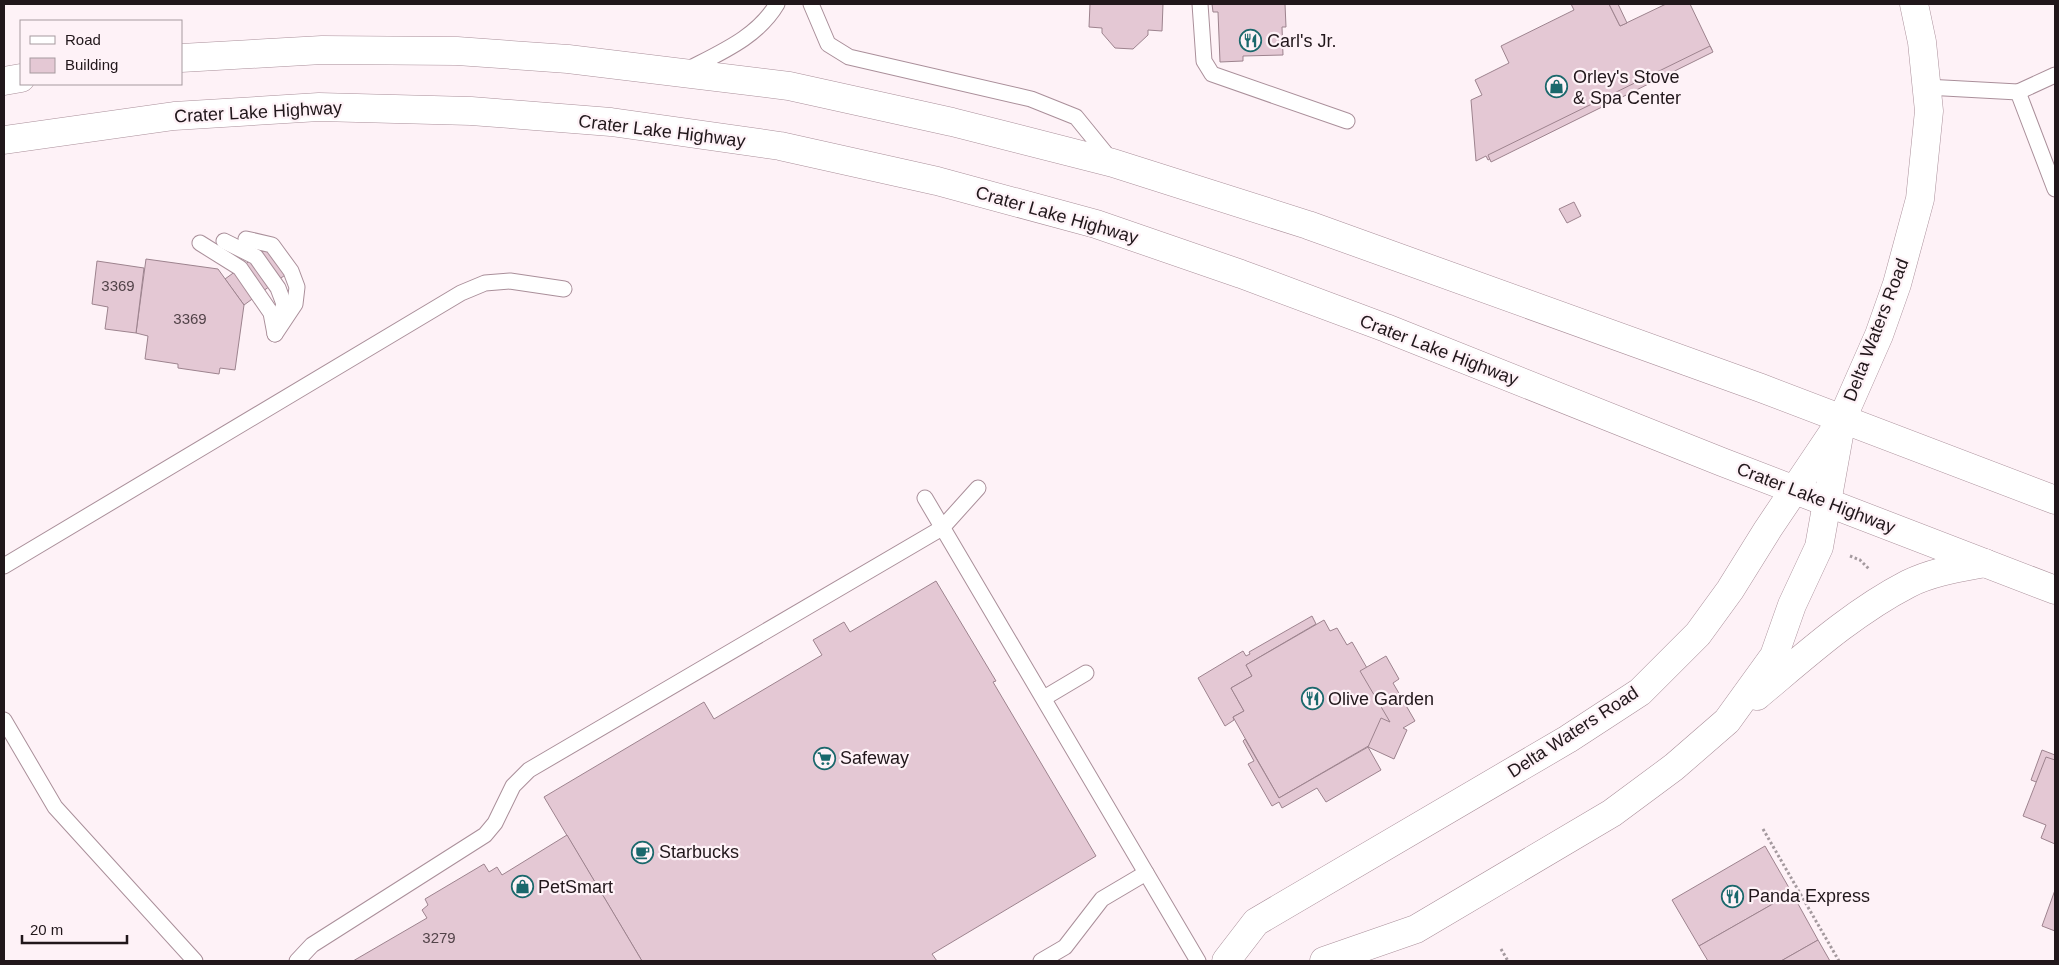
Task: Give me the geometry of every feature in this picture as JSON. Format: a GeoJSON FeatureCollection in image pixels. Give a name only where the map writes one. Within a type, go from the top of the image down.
{"type":"FeatureCollection","features":[{"type":"Feature","properties":{"kind":"main road","name":"Delta Waters Road"},"geometry":{"type":"LineString","coordinates":[[1226,961],[1256,922],[1568,739],[1640,692],[1698,634],[1730,590],[1768,529],[1842,419],[1879,335],[1897,284],[1920,199],[1929,111],[1922,42],[1914,4]]}},
{"type":"Feature","properties":{"kind":"main road"},"geometry":{"type":"LineString","coordinates":[[182,58],[322,50],[457,51],[568,59],[799,88],[952,122],[1113,164],[1326,231],[1505,294],[2055,500]]}},
{"type":"Feature","properties":{"kind":"main road"},"geometry":{"type":"LineString","coordinates":[[4,81],[20,78]]}},
{"type":"Feature","properties":{"kind":"main road","name":"Crater Lake Highway"},"geometry":{"type":"LineString","coordinates":[[4,140],[174,116],[318,106],[471,111],[611,122],[780,146],[937,181],[1096,224],[1241,274],[1377,325],[1795,490],[2055,590]]}},
{"type":"Feature","properties":{"kind":"main road","name":"Delta Waters Road"},"geometry":{"type":"LineString","coordinates":[[1324,961],[1416,929],[1612,813],[1674,767],[1727,721],[1774,656],[1792,606],[1819,547],[1842,419]]}},
{"type":"Feature","properties":{"kind":"main road"},"geometry":{"type":"LineString","coordinates":[[1727,721],[1840,628],[1877,602],[1908,584],[1933,574],[1985,563]]}},
{"type":"Feature","properties":{"kind":"main road"},"geometry":{"type":"LineString","coordinates":[[1386,961],[1416,929]]}},
{"type":"Feature","properties":{"kind":"lane"},"geometry":{"type":"LineString","coordinates":[[682,73],[747,37],[770,16],[777,4]]}},
{"type":"Feature","properties":{"kind":"lane"},"geometry":{"type":"LineString","coordinates":[[811,4],[828,44],[849,57],[1031,99],[1076,117],[1113,164]]}},
{"type":"Feature","properties":{"kind":"lane"},"geometry":{"type":"LineString","coordinates":[[1200,4],[1204,61],[1212,74],[1346,121]]}},
{"type":"Feature","properties":{"kind":"lane"},"geometry":{"type":"LineString","coordinates":[[1926,87],[2018,92],[2055,75]]}},
{"type":"Feature","properties":{"kind":"lane"},"geometry":{"type":"LineString","coordinates":[[2018,92],[2055,189]]}},
{"type":"Feature","properties":{"kind":"lane"},"geometry":{"type":"LineString","coordinates":[[246,238],[272,245],[291,271],[298,287],[295,304],[275,334]]}},
{"type":"Feature","properties":{"kind":"lane"},"geometry":{"type":"LineString","coordinates":[[224,240],[256,257],[278,288],[284,304],[275,334]]}},
{"type":"Feature","properties":{"kind":"lane"},"geometry":{"type":"LineString","coordinates":[[200,243],[240,268],[271,313],[275,334]]}},
{"type":"Feature","properties":{"kind":"lane"},"geometry":{"type":"LineString","coordinates":[[4,566],[461,293],[485,283],[510,280],[564,289]]}},
{"type":"Feature","properties":{"kind":"lane"},"geometry":{"type":"LineString","coordinates":[[297,961],[312,945],[485,835],[496,824],[513,786],[529,770],[942,528],[978,488]]}},
{"type":"Feature","properties":{"kind":"lane"},"geometry":{"type":"LineString","coordinates":[[925,498],[1198,961]]}},
{"type":"Feature","properties":{"kind":"lane"},"geometry":{"type":"LineString","coordinates":[[1044,698],[1086,673]]}},
{"type":"Feature","properties":{"kind":"lane"},"geometry":{"type":"LineString","coordinates":[[4,720],[55,807],[195,961]]}},
{"type":"Feature","properties":{"kind":"lane"},"geometry":{"type":"LineString","coordinates":[[1041,961],[1065,947],[1102,899],[1146,873]]}},
{"type":"Feature","properties":{"kind":"path"},"geometry":{"type":"LineString","coordinates":[[1846,554],[1860,560],[1871,572]]}},
{"type":"Feature","properties":{"kind":"path"},"geometry":{"type":"LineString","coordinates":[[1763,829],[1839,961]]}},
{"type":"Feature","properties":{"kind":"path"},"geometry":{"type":"LineString","coordinates":[[1501,949],[1508,961]]}},
{"type":"Feature","properties":{"kind":"building"},"geometry":{"type":"Polygon","coordinates":[[[1090,4],[1163,4],[1162,31],[1148,30],[1148,35],[1133,49],[1115,48],[1102,33],[1102,28],[1089,27],[1090,4]]]}},
{"type":"Feature","properties":{"kind":"building","name":"Carl's Jr."},"geometry":{"type":"Polygon","coordinates":[[[1212,4],[1285,4],[1286,27],[1282,27],[1283,55],[1243,56],[1243,61],[1220,62],[1218,12],[1213,12],[1212,4]]]}},
{"type":"Feature","properties":{"kind":"building","name":"Orley's Stove & Spa Center"},"geometry":{"type":"Polygon","coordinates":[[[1571,4],[1609,4],[1620,26],[1666,4],[1690,4],[1712,50],[1488,160],[1486,156],[1476,161],[1471,100],[1482,95],[1475,80],[1509,63],[1501,46],[1574,10],[1571,4]]]}},
{"type":"Feature","properties":{"kind":"building"},"geometry":{"type":"Polygon","coordinates":[[[1609,4],[1618,4],[1627,23],[1620,26],[1609,4]]]}},
{"type":"Feature","properties":{"kind":"building"},"geometry":{"type":"Polygon","coordinates":[[[1710,46],[1713,52],[1491,162],[1488,155],[1710,46]]]}},
{"type":"Feature","properties":{"kind":"building"},"geometry":{"type":"Polygon","coordinates":[[[1574,202],[1581,216],[1567,223],[1559,209],[1574,202]]]}},
{"type":"Feature","properties":{"kind":"building"},"geometry":{"type":"Polygon","coordinates":[[[273,244],[292,270],[244,305],[225,279],[273,244]]]}},
{"type":"Feature","properties":{"kind":"building"},"geometry":{"type":"Polygon","coordinates":[[[146,259],[218,269],[244,305],[235,370],[220,368],[219,374],[178,368],[178,364],[145,359],[148,336],[136,333],[146,259]]]}},
{"type":"Feature","properties":{"kind":"building"},"geometry":{"type":"Polygon","coordinates":[[[97,261],[144,268],[136,333],[105,329],[108,307],[92,304],[97,261]]]}},
{"type":"Feature","properties":{"kind":"building","name":"Safeway"},"geometry":{"type":"Polygon","coordinates":[[[936,581],[996,681],[993,682],[1096,856],[932,954],[937,961],[642,961],[544,797],[704,702],[714,719],[822,655],[813,640],[844,622],[850,632],[936,581]]]}},
{"type":"Feature","properties":{"kind":"building"},"geometry":{"type":"Polygon","coordinates":[[[1312,616],[1316,624],[1246,665],[1252,676],[1231,688],[1244,711],[1233,717],[1234,720],[1225,726],[1198,678],[1243,651],[1246,656],[1250,654],[1249,652],[1312,616]]]}},
{"type":"Feature","properties":{"kind":"building","name":"Olive Garden"},"geometry":{"type":"Polygon","coordinates":[[[1324,620],[1330,631],[1337,628],[1347,645],[1352,642],[1401,727],[1279,798],[1233,717],[1244,711],[1231,688],[1252,676],[1246,665],[1324,620]]]}},
{"type":"Feature","properties":{"kind":"building"},"geometry":{"type":"Polygon","coordinates":[[[1386,656],[1399,679],[1393,683],[1415,721],[1403,728],[1407,730],[1394,759],[1368,747],[1381,718],[1390,722],[1360,671],[1386,656]]]}},
{"type":"Feature","properties":{"kind":"building"},"geometry":{"type":"Polygon","coordinates":[[[1245,739],[1279,798],[1368,747],[1381,770],[1326,802],[1317,788],[1282,808],[1279,802],[1272,806],[1248,764],[1254,761],[1243,741],[1245,739]]]}},
{"type":"Feature","properties":{"kind":"building"},"geometry":{"type":"Polygon","coordinates":[[[2042,750],[2055,755],[2055,789],[2031,780],[2042,750]]]}},
{"type":"Feature","properties":{"kind":"building"},"geometry":{"type":"Polygon","coordinates":[[[2046,757],[2055,760],[2055,844],[2041,838],[2046,825],[2023,816],[2046,757]]]}},
{"type":"Feature","properties":{"kind":"building","name":"PetSmart"},"geometry":{"type":"Polygon","coordinates":[[[567,835],[642,961],[353,961],[427,918],[422,910],[428,905],[425,899],[484,864],[489,872],[497,867],[502,875],[567,835]]]}},
{"type":"Feature","properties":{"kind":"building","name":"Panda Express"},"geometry":{"type":"Polygon","coordinates":[[[1765,846],[1792,893],[1699,946],[1672,900],[1765,846]]]}},
{"type":"Feature","properties":{"kind":"building"},"geometry":{"type":"Polygon","coordinates":[[[2055,890],[2055,931],[2042,926],[2055,890]]]}},
{"type":"Feature","properties":{"kind":"building"},"geometry":{"type":"Polygon","coordinates":[[[1792,893],[1818,940],[1781,961],[1708,961],[1699,946],[1792,893]]]}},
{"type":"Feature","properties":{"kind":"building"},"geometry":{"type":"Polygon","coordinates":[[[1818,940],[1830,961],[1781,961],[1818,940]]]}},
{"type":"Feature","properties":{"kind":"place","name":"Carl's Jr."},"geometry":{"type":"Point","coordinates":[1251,41]}},
{"type":"Feature","properties":{"kind":"place","name":"Orley's Stove & Spa Center"},"geometry":{"type":"Point","coordinates":[1557,87]}},
{"type":"Feature","properties":{"kind":"place","name":"Olive Garden"},"geometry":{"type":"Point","coordinates":[1312,699]}},
{"type":"Feature","properties":{"kind":"place","name":"Safeway"},"geometry":{"type":"Point","coordinates":[824,758]}},
{"type":"Feature","properties":{"kind":"place","name":"Starbucks"},"geometry":{"type":"Point","coordinates":[643,852]}},
{"type":"Feature","properties":{"kind":"place","name":"PetSmart"},"geometry":{"type":"Point","coordinates":[522,887]}},
{"type":"Feature","properties":{"kind":"place","name":"Panda Express"},"geometry":{"type":"Point","coordinates":[1732,896]}}]}
